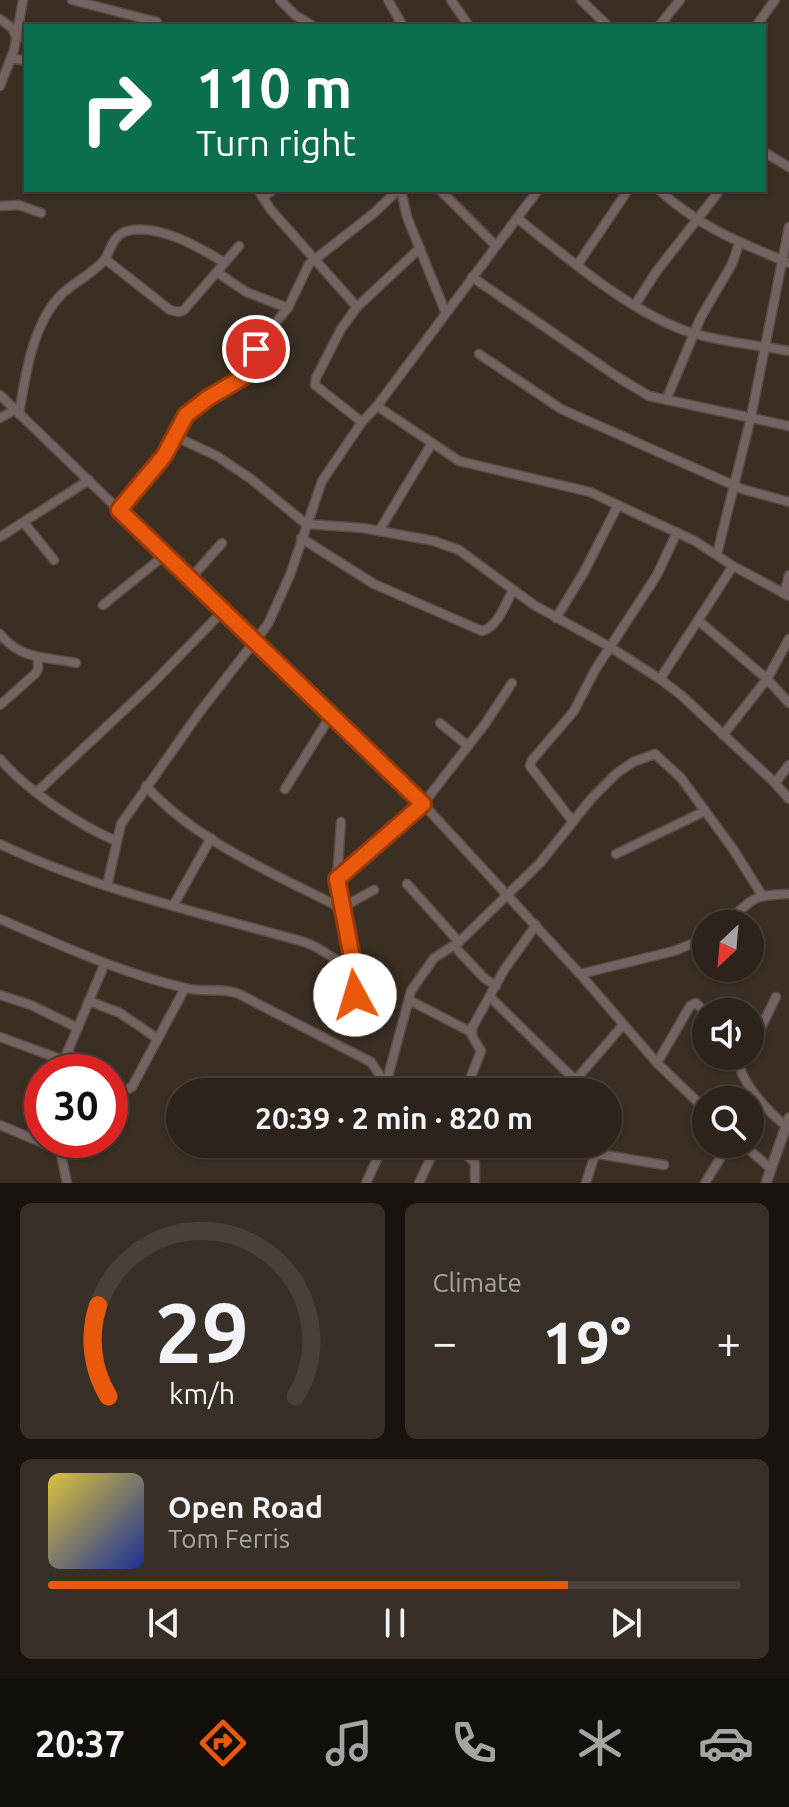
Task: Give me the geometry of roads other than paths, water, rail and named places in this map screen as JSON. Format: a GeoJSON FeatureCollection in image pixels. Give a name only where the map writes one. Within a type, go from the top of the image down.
{"type":"FeatureCollection","features":[{"type":"Feature","properties":{"kind":"street"},"geometry":{"type":"LineString","coordinates":[[1,80],[17,38],[23,0]]}},
{"type":"Feature","properties":{"kind":"street"},"geometry":{"type":"LineString","coordinates":[[72,0],[157,22]]}},
{"type":"Feature","properties":{"kind":"street"},"geometry":{"type":"LineString","coordinates":[[280,0],[310,24]]}},
{"type":"Feature","properties":{"kind":"street"},"geometry":{"type":"LineString","coordinates":[[388,0],[402,24]]}},
{"type":"Feature","properties":{"kind":"street"},"geometry":{"type":"LineString","coordinates":[[451,0],[468,24]]}},
{"type":"Feature","properties":{"kind":"street"},"geometry":{"type":"LineString","coordinates":[[581,0],[606,24]]}},
{"type":"Feature","properties":{"kind":"street"},"geometry":{"type":"LineString","coordinates":[[661,24],[677,4],[667,0]]}},
{"type":"Feature","properties":{"kind":"street"},"geometry":{"type":"LineString","coordinates":[[757,24],[775,0]]}},
{"type":"Feature","properties":{"kind":"street"},"geometry":{"type":"LineString","coordinates":[[0,19],[12,28],[17,38]]}},
{"type":"Feature","properties":{"kind":"street"},"geometry":{"type":"LineString","coordinates":[[11,58],[24,61]]}},
{"type":"Feature","properties":{"kind":"street"},"geometry":{"type":"LineString","coordinates":[[766,153],[789,167]]}},
{"type":"Feature","properties":{"kind":"street"},"geometry":{"type":"LineString","coordinates":[[119,510],[164,456],[181,421],[247,374],[265,335],[288,308],[304,272],[315,257],[398,192]]}},
{"type":"Feature","properties":{"kind":"street"},"geometry":{"type":"LineString","coordinates":[[401,192],[407,217],[445,311]]}},
{"type":"Feature","properties":{"kind":"street"},"geometry":{"type":"LineString","coordinates":[[442,192],[496,246]]}},
{"type":"Feature","properties":{"kind":"street"},"geometry":{"type":"LineString","coordinates":[[107,886],[121,824],[275,611],[322,481],[362,422],[536,192]]}},
{"type":"Feature","properties":{"kind":"street"},"geometry":{"type":"LineString","coordinates":[[578,264],[627,192]]}},
{"type":"Feature","properties":{"kind":"street"},"geometry":{"type":"LineString","coordinates":[[661,192],[696,220],[739,244],[771,253],[786,262]]}},
{"type":"Feature","properties":{"kind":"street"},"geometry":{"type":"LineString","coordinates":[[635,305],[650,280],[718,192]]}},
{"type":"Feature","properties":{"kind":"street"},"geometry":{"type":"LineString","coordinates":[[260,193],[357,307]]}},
{"type":"Feature","properties":{"kind":"street"},"geometry":{"type":"LineString","coordinates":[[0,206],[19,205],[41,213]]}},
{"type":"Feature","properties":{"kind":"street"},"geometry":{"type":"LineString","coordinates":[[517,218],[635,305],[676,328],[789,351]]}},
{"type":"Feature","properties":{"kind":"street"},"geometry":{"type":"LineString","coordinates":[[717,554],[786,262],[789,227]]}},
{"type":"Feature","properties":{"kind":"street"},"geometry":{"type":"LineString","coordinates":[[17,412],[32,351],[47,314],[61,295],[105,259],[108,248],[123,233],[142,231],[179,238],[225,263]]}},
{"type":"Feature","properties":{"kind":"street"},"geometry":{"type":"LineString","coordinates":[[666,400],[701,317],[732,264],[739,244]]}},
{"type":"Feature","properties":{"kind":"street"},"geometry":{"type":"LineString","coordinates":[[105,259],[170,310],[179,312],[218,273],[239,246]]}},
{"type":"Feature","properties":{"kind":"street"},"geometry":{"type":"LineString","coordinates":[[362,422],[315,385],[316,378],[341,329],[357,307],[420,248]]}},
{"type":"Feature","properties":{"kind":"street"},"geometry":{"type":"LineString","coordinates":[[218,273],[246,292],[288,308]]}},
{"type":"Feature","properties":{"kind":"street"},"geometry":{"type":"LineString","coordinates":[[472,277],[634,388],[666,400],[789,426]]}},
{"type":"Feature","properties":{"kind":"street"},"geometry":{"type":"LineString","coordinates":[[479,354],[561,409],[735,486],[789,502]]}},
{"type":"Feature","properties":{"kind":"street"},"geometry":{"type":"LineString","coordinates":[[0,395],[423,804],[536,925],[657,1063],[692,1097]]}},
{"type":"Feature","properties":{"kind":"street"},"geometry":{"type":"LineString","coordinates":[[377,406],[459,461],[590,492],[677,532],[786,595],[789,575]]}},
{"type":"Feature","properties":{"kind":"street"},"geometry":{"type":"LineString","coordinates":[[0,418],[17,412]]}},
{"type":"Feature","properties":{"kind":"street"},"geometry":{"type":"LineString","coordinates":[[174,436],[217,456],[306,524],[379,531],[447,544],[556,618],[660,679],[681,695],[789,799]]}},
{"type":"Feature","properties":{"kind":"street"},"geometry":{"type":"LineString","coordinates":[[379,531],[432,443]]}},
{"type":"Feature","properties":{"kind":"street"},"geometry":{"type":"LineString","coordinates":[[0,537],[25,524],[89,480]]}},
{"type":"Feature","properties":{"kind":"street"},"geometry":{"type":"LineString","coordinates":[[556,618],[583,574],[618,505]]}},
{"type":"Feature","properties":{"kind":"street"},"geometry":{"type":"LineString","coordinates":[[25,524],[54,560]]}},
{"type":"Feature","properties":{"kind":"street"},"geometry":{"type":"LineString","coordinates":[[573,822],[530,766],[535,754],[574,711],[610,647],[657,575],[677,532]]}},
{"type":"Feature","properties":{"kind":"street"},"geometry":{"type":"LineString","coordinates":[[301,538],[374,584],[482,631],[494,625],[513,590]]}},
{"type":"Feature","properties":{"kind":"street"},"geometry":{"type":"LineString","coordinates":[[190,579],[222,543]]}},
{"type":"Feature","properties":{"kind":"street"},"geometry":{"type":"LineString","coordinates":[[103,605],[165,555]]}},
{"type":"Feature","properties":{"kind":"street"},"geometry":{"type":"LineString","coordinates":[[660,679],[733,566]]}},
{"type":"Feature","properties":{"kind":"street"},"geometry":{"type":"LineString","coordinates":[[37,792],[152,684],[223,611]]}},
{"type":"Feature","properties":{"kind":"street"},"geometry":{"type":"LineString","coordinates":[[699,621],[767,679],[789,703]]}},
{"type":"Feature","properties":{"kind":"street"},"geometry":{"type":"LineString","coordinates":[[0,634],[18,651],[38,658],[76,663]]}},
{"type":"Feature","properties":{"kind":"street"},"geometry":{"type":"LineString","coordinates":[[723,735],[767,679],[789,639]]}},
{"type":"Feature","properties":{"kind":"street"},"geometry":{"type":"LineString","coordinates":[[0,705],[35,674],[38,658]]}},
{"type":"Feature","properties":{"kind":"street"},"geometry":{"type":"LineString","coordinates":[[337,879],[423,804],[512,683]]}},
{"type":"Feature","properties":{"kind":"street"},"geometry":{"type":"LineString","coordinates":[[285,789],[331,715]]}},
{"type":"Feature","properties":{"kind":"street"},"geometry":{"type":"LineString","coordinates":[[440,723],[468,746]]}},
{"type":"Feature","properties":{"kind":"street"},"geometry":{"type":"LineString","coordinates":[[391,1078],[409,1000],[417,981],[434,958],[457,944],[508,895],[555,847],[616,774],[651,754],[660,757],[681,778],[762,895]]}},
{"type":"Feature","properties":{"kind":"street"},"geometry":{"type":"LineString","coordinates":[[0,759],[14,775],[37,792],[86,826],[116,841]]}},
{"type":"Feature","properties":{"kind":"street"},"geometry":{"type":"LineString","coordinates":[[775,783],[789,765]]}},
{"type":"Feature","properties":{"kind":"street"},"geometry":{"type":"LineString","coordinates":[[146,786],[211,838],[341,908]]}},
{"type":"Feature","properties":{"kind":"street"},"geometry":{"type":"LineString","coordinates":[[616,854],[705,811]]}},
{"type":"Feature","properties":{"kind":"street"},"geometry":{"type":"LineString","coordinates":[[341,822],[337,879],[354,968],[355,995]]}},
{"type":"Feature","properties":{"kind":"street"},"geometry":{"type":"LineString","coordinates":[[173,906],[211,838]]}},
{"type":"Feature","properties":{"kind":"street"},"geometry":{"type":"LineString","coordinates":[[0,844],[40,863],[107,886],[304,942],[354,968]]}},
{"type":"Feature","properties":{"kind":"street"},"geometry":{"type":"LineString","coordinates":[[407,884],[484,978],[496,986]]}},
{"type":"Feature","properties":{"kind":"street"},"geometry":{"type":"LineString","coordinates":[[341,908],[374,890]]}},
{"type":"Feature","properties":{"kind":"street"},"geometry":{"type":"LineString","coordinates":[[740,910],[762,895],[789,894]]}},
{"type":"Feature","properties":{"kind":"street"},"geometry":{"type":"LineString","coordinates":[[0,919],[105,963],[185,988],[239,994],[371,1062],[382,1078]]}},
{"type":"Feature","properties":{"kind":"street"},"geometry":{"type":"LineString","coordinates":[[471,1032],[496,986],[536,925]]}},
{"type":"Feature","properties":{"kind":"street"},"geometry":{"type":"LineString","coordinates":[[580,974],[692,944]]}},
{"type":"Feature","properties":{"kind":"street"},"geometry":{"type":"LineString","coordinates":[[66,1054],[105,963]]}},
{"type":"Feature","properties":{"kind":"street"},"geometry":{"type":"LineString","coordinates":[[128,1090],[185,988]]}},
{"type":"Feature","properties":{"kind":"street"},"geometry":{"type":"LineString","coordinates":[[0,995],[21,1001],[78,1028]]}},
{"type":"Feature","properties":{"kind":"street"},"geometry":{"type":"LineString","coordinates":[[764,1021],[776,997]]}},
{"type":"Feature","properties":{"kind":"street"},"geometry":{"type":"LineString","coordinates":[[491,998],[573,1078],[578,1077],[623,1025]]}},
{"type":"Feature","properties":{"kind":"street"},"geometry":{"type":"LineString","coordinates":[[409,1000],[471,1032],[481,1051],[470,1078]]}},
{"type":"Feature","properties":{"kind":"street"},"geometry":{"type":"LineString","coordinates":[[89,1001],[120,1013],[158,1039]]}},
{"type":"Feature","properties":{"kind":"street"},"geometry":{"type":"LineString","coordinates":[[657,1063],[692,1005]]}},
{"type":"Feature","properties":{"kind":"street"},"geometry":{"type":"LineString","coordinates":[[0,1037],[58,1054]]}},
{"type":"Feature","properties":{"kind":"street"},"geometry":{"type":"LineString","coordinates":[[741,1070],[763,1104],[787,1126],[766,1183]]}},
{"type":"Feature","properties":{"kind":"street"},"geometry":{"type":"LineString","coordinates":[[0,1125],[24,1135]]}},
{"type":"Feature","properties":{"kind":"street"},"geometry":{"type":"LineString","coordinates":[[586,1183],[596,1155],[664,1165]]}},
{"type":"Feature","properties":{"kind":"street"},"geometry":{"type":"LineString","coordinates":[[62,1158],[67,1183]]}},
{"type":"Feature","properties":{"kind":"street"},"geometry":{"type":"LineString","coordinates":[[366,1183],[378,1158]]}},
{"type":"Feature","properties":{"kind":"street"},"geometry":{"type":"LineString","coordinates":[[419,1183],[432,1158]]}},
{"type":"Feature","properties":{"kind":"street"},"geometry":{"type":"LineString","coordinates":[[470,1158],[475,1163],[475,1183]]}},
{"type":"Feature","properties":{"kind":"street"},"geometry":{"type":"LineString","coordinates":[[705,1183],[720,1158]]}},
{"type":"Feature","properties":{"kind":"street"},"geometry":{"type":"LineString","coordinates":[[759,1158],[771,1169]]}}]}
